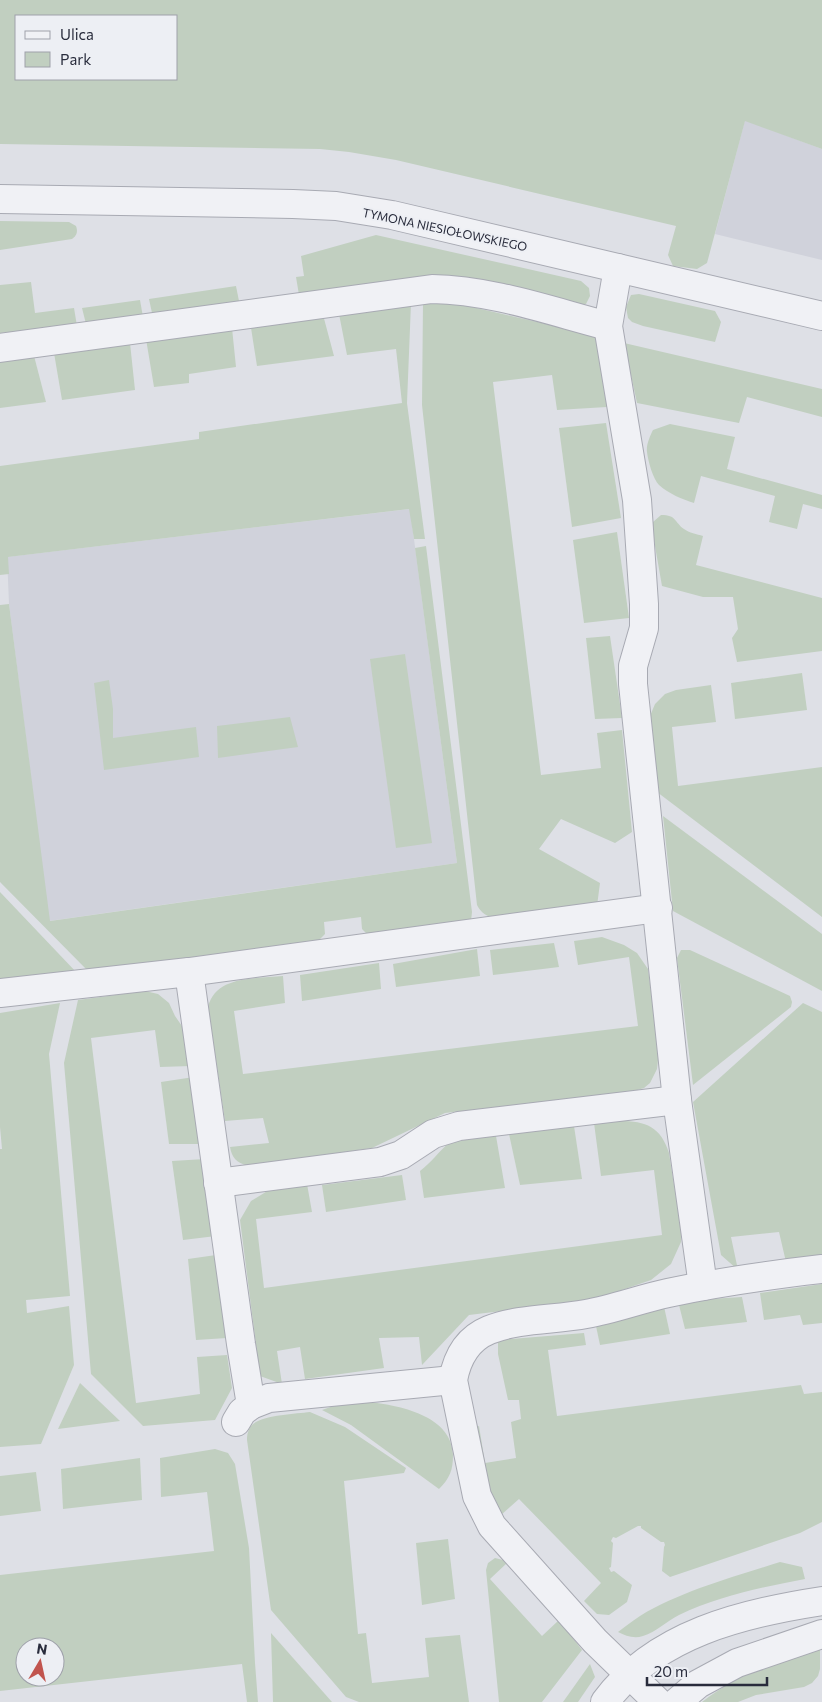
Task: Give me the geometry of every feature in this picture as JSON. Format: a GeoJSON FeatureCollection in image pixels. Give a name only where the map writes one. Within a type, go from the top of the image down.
{"type":"FeatureCollection","features":[{"type":"Feature","properties":{"kind":"street","name":"TYMONA NIESIOŁOWSKIEGO"},"geometry":{"type":"LineString","coordinates":[[0,199],[336,206],[392,215],[822,316]]}},
{"type":"Feature","properties":{"kind":"street"},"geometry":{"type":"LineString","coordinates":[[618,268],[608,326],[637,500],[644,604],[644,628],[633,666],[633,684],[677,1100],[703,1286]]}},
{"type":"Feature","properties":{"kind":"street"},"geometry":{"type":"LineString","coordinates":[[0,348],[432,289],[457,289],[480,293],[608,326]]}},
{"type":"Feature","properties":{"kind":"street"},"geometry":{"type":"LineString","coordinates":[[0,993],[189,972],[658,908]]}},
{"type":"Feature","properties":{"kind":"street"},"geometry":{"type":"LineString","coordinates":[[189,972],[241,1344],[243,1414],[269,1398],[453,1380]]}},
{"type":"Feature","properties":{"kind":"street"},"geometry":{"type":"LineString","coordinates":[[218,1183],[380,1162],[401,1155],[433,1134],[459,1126],[677,1100]]}},
{"type":"Feature","properties":{"kind":"street"},"geometry":{"type":"LineString","coordinates":[[658,1702],[595,1641],[492,1526],[477,1496],[453,1380],[455,1368],[461,1353],[472,1341],[488,1330],[507,1325],[587,1314],[703,1286],[822,1268]]}},
{"type":"Feature","properties":{"kind":"street"},"geometry":{"type":"LineString","coordinates":[[605,1702],[629,1674],[666,1646],[722,1623],[781,1607],[822,1601]]}},
{"type":"Feature","properties":{"kind":"street"},"geometry":{"type":"LineString","coordinates":[[677,1702],[698,1684],[737,1664],[822,1634]]}},
{"type":"Feature","properties":{"kind":"shaded area"},"geometry":{"type":"Polygon","coordinates":[[[745,120],[822,149],[822,260],[715,234],[745,120]]]}},
{"type":"Feature","properties":{"kind":"shaded area"},"geometry":{"type":"Polygon","coordinates":[[[410,509],[457,863],[49,921],[9,604],[7,557],[410,509]]]}},
{"type":"Feature","properties":{"kind":"green space"},"geometry":{"type":"Polygon","coordinates":[[[0,0],[822,0],[822,149],[745,121],[707,263],[697,269],[673,266],[668,255],[676,226],[396,160],[320,149],[0,144],[0,0]]]}},
{"type":"Feature","properties":{"kind":"green space"},"geometry":{"type":"Polygon","coordinates":[[[0,221],[69,222],[76,226],[77,232],[72,239],[0,250],[0,221]]]}},
{"type":"Feature","properties":{"kind":"green space"},"geometry":{"type":"Polygon","coordinates":[[[376,235],[581,281],[589,288],[590,296],[586,304],[580,306],[299,295],[296,277],[304,276],[301,256],[376,235]]]}},
{"type":"Feature","properties":{"kind":"green space"},"geometry":{"type":"Polygon","coordinates":[[[31,282],[35,313],[74,308],[77,326],[0,333],[0,285],[31,282]]]}},
{"type":"Feature","properties":{"kind":"green space"},"geometry":{"type":"Polygon","coordinates":[[[236,286],[239,301],[152,313],[149,299],[236,286]]]}},
{"type":"Feature","properties":{"kind":"green space"},"geometry":{"type":"Polygon","coordinates":[[[639,294],[715,311],[721,322],[715,342],[632,322],[628,318],[626,307],[631,295],[639,294]]]}},
{"type":"Feature","properties":{"kind":"green space"},"geometry":{"type":"Polygon","coordinates":[[[140,300],[143,317],[86,324],[82,308],[140,300]]]}},
{"type":"Feature","properties":{"kind":"green space"},"geometry":{"type":"Polygon","coordinates":[[[442,300],[598,336],[607,407],[557,410],[552,375],[493,382],[541,775],[601,768],[597,733],[622,730],[632,832],[615,843],[561,819],[539,849],[600,883],[597,906],[540,915],[496,918],[484,914],[477,905],[422,405],[423,302],[442,300]]]}},
{"type":"Feature","properties":{"kind":"green space"},"geometry":{"type":"Polygon","coordinates":[[[411,303],[407,403],[425,539],[414,539],[409,509],[8,557],[9,574],[0,575],[0,466],[199,439],[199,432],[402,403],[396,349],[347,355],[339,314],[411,303]]]}},
{"type":"Feature","properties":{"kind":"green space"},"geometry":{"type":"Polygon","coordinates":[[[322,311],[334,356],[257,366],[251,328],[322,311]]]}},
{"type":"Feature","properties":{"kind":"green space"},"geometry":{"type":"Polygon","coordinates":[[[232,328],[236,367],[189,374],[189,383],[154,387],[146,339],[232,328]]]}},
{"type":"Feature","properties":{"kind":"green space"},"geometry":{"type":"Polygon","coordinates":[[[130,343],[135,390],[62,400],[54,353],[130,343]]]}},
{"type":"Feature","properties":{"kind":"green space"},"geometry":{"type":"Polygon","coordinates":[[[624,343],[822,389],[822,417],[747,397],[739,423],[637,403],[624,343]]]}},
{"type":"Feature","properties":{"kind":"green space"},"geometry":{"type":"Polygon","coordinates":[[[33,352],[46,402],[0,408],[0,357],[33,352]]]}},
{"type":"Feature","properties":{"kind":"green space"},"geometry":{"type":"Polygon","coordinates":[[[606,423],[621,518],[572,527],[559,428],[606,423]]]}},
{"type":"Feature","properties":{"kind":"green space"},"geometry":{"type":"Polygon","coordinates":[[[670,424],[735,437],[727,469],[822,495],[822,509],[803,504],[797,529],[769,522],[775,496],[701,476],[694,503],[671,494],[659,485],[655,479],[647,449],[653,430],[670,424]]]}},
{"type":"Feature","properties":{"kind":"green space"},"geometry":{"type":"Polygon","coordinates":[[[661,515],[670,516],[686,530],[703,536],[696,565],[822,598],[822,651],[737,662],[732,638],[738,629],[733,597],[703,597],[662,586],[652,529],[653,522],[661,515]]]}},
{"type":"Feature","properties":{"kind":"green space"},"geometry":{"type":"Polygon","coordinates":[[[617,532],[629,618],[584,623],[573,540],[617,532]]]}},
{"type":"Feature","properties":{"kind":"green space"},"geometry":{"type":"Polygon","coordinates":[[[426,546],[472,912],[471,921],[369,936],[362,929],[361,917],[324,922],[325,934],[316,943],[87,970],[0,882],[0,605],[9,604],[50,921],[457,863],[415,548],[426,546]]]}},
{"type":"Feature","properties":{"kind":"green space"},"geometry":{"type":"Polygon","coordinates":[[[610,636],[622,718],[595,719],[586,638],[610,636]]]}},
{"type":"Feature","properties":{"kind":"green space"},"geometry":{"type":"Polygon","coordinates":[[[405,654],[432,843],[396,848],[370,659],[405,654]]]}},
{"type":"Feature","properties":{"kind":"green space"},"geometry":{"type":"Polygon","coordinates":[[[802,673],[807,710],[735,719],[731,683],[802,673]]]}},
{"type":"Feature","properties":{"kind":"green space"},"geometry":{"type":"Polygon","coordinates":[[[109,680],[113,709],[113,738],[196,727],[199,757],[104,770],[94,683],[109,680]]]}},
{"type":"Feature","properties":{"kind":"green space"},"geometry":{"type":"Polygon","coordinates":[[[711,685],[716,722],[672,727],[678,786],[822,767],[822,917],[657,792],[650,716],[655,704],[665,694],[676,690],[711,685]]]}},
{"type":"Feature","properties":{"kind":"green space"},"geometry":{"type":"Polygon","coordinates":[[[290,717],[298,747],[218,758],[217,726],[290,717]]]}},
{"type":"Feature","properties":{"kind":"green space"},"geometry":{"type":"Polygon","coordinates":[[[663,816],[822,934],[822,991],[673,911],[663,816]]]}},
{"type":"Feature","properties":{"kind":"green space"},"geometry":{"type":"Polygon","coordinates":[[[0,892],[77,973],[0,981],[0,892]]]}},
{"type":"Feature","properties":{"kind":"green space"},"geometry":{"type":"Polygon","coordinates":[[[602,937],[624,945],[637,953],[648,969],[659,1051],[657,1069],[650,1083],[644,1088],[634,1091],[445,1113],[372,1148],[248,1166],[240,1163],[233,1157],[230,1147],[269,1143],[263,1118],[225,1121],[208,1007],[212,997],[219,989],[238,981],[283,976],[285,1003],[234,1011],[243,1074],[638,1026],[629,957],[578,965],[574,941],[602,937]]]}},
{"type":"Feature","properties":{"kind":"green space"},"geometry":{"type":"Polygon","coordinates":[[[554,943],[559,967],[493,975],[490,950],[554,943]]]}},
{"type":"Feature","properties":{"kind":"green space"},"geometry":{"type":"Polygon","coordinates":[[[477,949],[480,976],[396,987],[393,964],[477,949]]]}},
{"type":"Feature","properties":{"kind":"green space"},"geometry":{"type":"Polygon","coordinates":[[[681,950],[690,950],[790,996],[792,1002],[791,1007],[693,1085],[677,958],[681,950]]]}},
{"type":"Feature","properties":{"kind":"green space"},"geometry":{"type":"Polygon","coordinates":[[[379,963],[381,989],[302,1001],[300,975],[379,963]]]}},
{"type":"Feature","properties":{"kind":"green space"},"geometry":{"type":"Polygon","coordinates":[[[145,991],[158,994],[169,1003],[184,1029],[191,1066],[160,1067],[155,1030],[91,1038],[136,1403],[200,1394],[197,1357],[227,1355],[232,1388],[215,1420],[143,1426],[91,1374],[64,1063],[78,1000],[145,991]]]}},
{"type":"Feature","properties":{"kind":"green space"},"geometry":{"type":"Polygon","coordinates":[[[60,1003],[49,1054],[70,1296],[26,1300],[27,1313],[69,1306],[74,1365],[41,1444],[0,1447],[0,1149],[2,1149],[0,1127],[0,1013],[60,1003]]]}},
{"type":"Feature","properties":{"kind":"green space"},"geometry":{"type":"Polygon","coordinates":[[[803,1003],[822,1012],[822,1257],[786,1262],[779,1232],[731,1237],[738,1270],[721,1255],[693,1102],[803,1003]]]}},
{"type":"Feature","properties":{"kind":"green space"},"geometry":{"type":"Polygon","coordinates":[[[194,1077],[202,1144],[169,1144],[161,1082],[194,1077]]]}},
{"type":"Feature","properties":{"kind":"green space"},"geometry":{"type":"Polygon","coordinates":[[[638,1122],[651,1127],[662,1137],[669,1153],[681,1229],[681,1242],[671,1264],[651,1280],[593,1300],[469,1315],[422,1365],[419,1337],[379,1338],[384,1368],[305,1379],[300,1347],[277,1351],[282,1384],[260,1376],[240,1220],[251,1201],[269,1190],[307,1184],[312,1212],[256,1219],[264,1288],[662,1235],[654,1170],[601,1176],[594,1123],[638,1122]]]}},
{"type":"Feature","properties":{"kind":"green space"},"geometry":{"type":"Polygon","coordinates":[[[574,1126],[582,1179],[520,1185],[509,1134],[574,1126]]]}},
{"type":"Feature","properties":{"kind":"green space"},"geometry":{"type":"Polygon","coordinates":[[[496,1136],[505,1188],[424,1198],[420,1171],[450,1142],[496,1136]]]}},
{"type":"Feature","properties":{"kind":"green space"},"geometry":{"type":"Polygon","coordinates":[[[205,1159],[216,1236],[183,1240],[172,1161],[205,1159]]]}},
{"type":"Feature","properties":{"kind":"green space"},"geometry":{"type":"Polygon","coordinates":[[[402,1175],[406,1200],[326,1212],[322,1185],[402,1175]]]}},
{"type":"Feature","properties":{"kind":"green space"},"geometry":{"type":"Polygon","coordinates":[[[216,1255],[227,1338],[196,1340],[188,1259],[216,1255]]]}},
{"type":"Feature","properties":{"kind":"green space"},"geometry":{"type":"Polygon","coordinates":[[[822,1284],[822,1323],[803,1325],[800,1315],[764,1320],[760,1293],[822,1284]]]}},
{"type":"Feature","properties":{"kind":"green space"},"geometry":{"type":"Polygon","coordinates":[[[742,1297],[747,1322],[685,1329],[678,1301],[742,1297]]]}},
{"type":"Feature","properties":{"kind":"green space"},"geometry":{"type":"Polygon","coordinates":[[[663,1302],[670,1334],[600,1345],[596,1326],[663,1302]]]}},
{"type":"Feature","properties":{"kind":"green space"},"geometry":{"type":"Polygon","coordinates":[[[584,1333],[586,1345],[548,1350],[557,1416],[801,1385],[804,1394],[822,1392],[822,1522],[800,1533],[670,1577],[662,1571],[664,1542],[661,1542],[641,1528],[641,1526],[638,1526],[616,1538],[613,1537],[611,1541],[613,1543],[611,1567],[609,1568],[611,1572],[614,1571],[632,1585],[627,1602],[609,1615],[597,1614],[584,1601],[601,1583],[519,1499],[501,1515],[482,1487],[472,1428],[479,1426],[485,1463],[516,1458],[511,1422],[521,1419],[519,1400],[508,1400],[498,1354],[498,1340],[584,1333]]]}},
{"type":"Feature","properties":{"kind":"green space"},"geometry":{"type":"Polygon","coordinates":[[[80,1383],[120,1421],[58,1429],[80,1383]]]}},
{"type":"Feature","properties":{"kind":"green space"},"geometry":{"type":"Polygon","coordinates":[[[368,1402],[408,1410],[434,1421],[444,1430],[450,1441],[453,1460],[448,1477],[439,1489],[351,1425],[322,1410],[339,1404],[368,1402]]]}},
{"type":"Feature","properties":{"kind":"green space"},"geometry":{"type":"Polygon","coordinates":[[[310,1412],[345,1427],[406,1468],[404,1473],[344,1481],[358,1634],[366,1633],[372,1683],[429,1677],[425,1638],[460,1635],[469,1702],[359,1702],[346,1697],[271,1610],[247,1440],[248,1434],[252,1425],[263,1419],[310,1412]]]}},
{"type":"Feature","properties":{"kind":"green space"},"geometry":{"type":"Polygon","coordinates":[[[215,1449],[228,1453],[235,1464],[249,1548],[258,1702],[247,1702],[242,1664],[65,1684],[65,1637],[15,1637],[15,1687],[36,1687],[0,1691],[0,1575],[214,1551],[207,1492],[161,1497],[160,1458],[215,1449]]]}},
{"type":"Feature","properties":{"kind":"green space"},"geometry":{"type":"Polygon","coordinates":[[[140,1458],[142,1500],[63,1509],[61,1469],[140,1458]]]}},
{"type":"Feature","properties":{"kind":"green space"},"geometry":{"type":"Polygon","coordinates":[[[36,1472],[41,1511],[0,1516],[0,1476],[36,1472]]]}},
{"type":"Feature","properties":{"kind":"green space"},"geometry":{"type":"Polygon","coordinates":[[[448,1539],[455,1599],[422,1605],[416,1543],[448,1539]]]}},
{"type":"Feature","properties":{"kind":"green space"},"geometry":{"type":"Polygon","coordinates":[[[495,1558],[507,1563],[490,1579],[542,1636],[559,1620],[582,1650],[542,1702],[499,1702],[486,1570],[488,1563],[495,1558]]]}},
{"type":"Feature","properties":{"kind":"green space"},"geometry":{"type":"Polygon","coordinates":[[[780,1562],[802,1567],[805,1579],[757,1589],[710,1602],[679,1615],[643,1636],[630,1637],[618,1632],[640,1616],[673,1599],[708,1585],[780,1562]]]}},
{"type":"Feature","properties":{"kind":"green space"},"geometry":{"type":"Polygon","coordinates":[[[271,1633],[332,1702],[273,1702],[271,1633]]]}},
{"type":"Feature","properties":{"kind":"green space"},"geometry":{"type":"Polygon","coordinates":[[[820,1649],[818,1676],[812,1683],[804,1687],[756,1695],[738,1702],[702,1702],[744,1675],[820,1649]]]}},
{"type":"Feature","properties":{"kind":"green space"},"geometry":{"type":"Polygon","coordinates":[[[590,1664],[595,1677],[578,1702],[563,1702],[590,1664]]]}}]}
